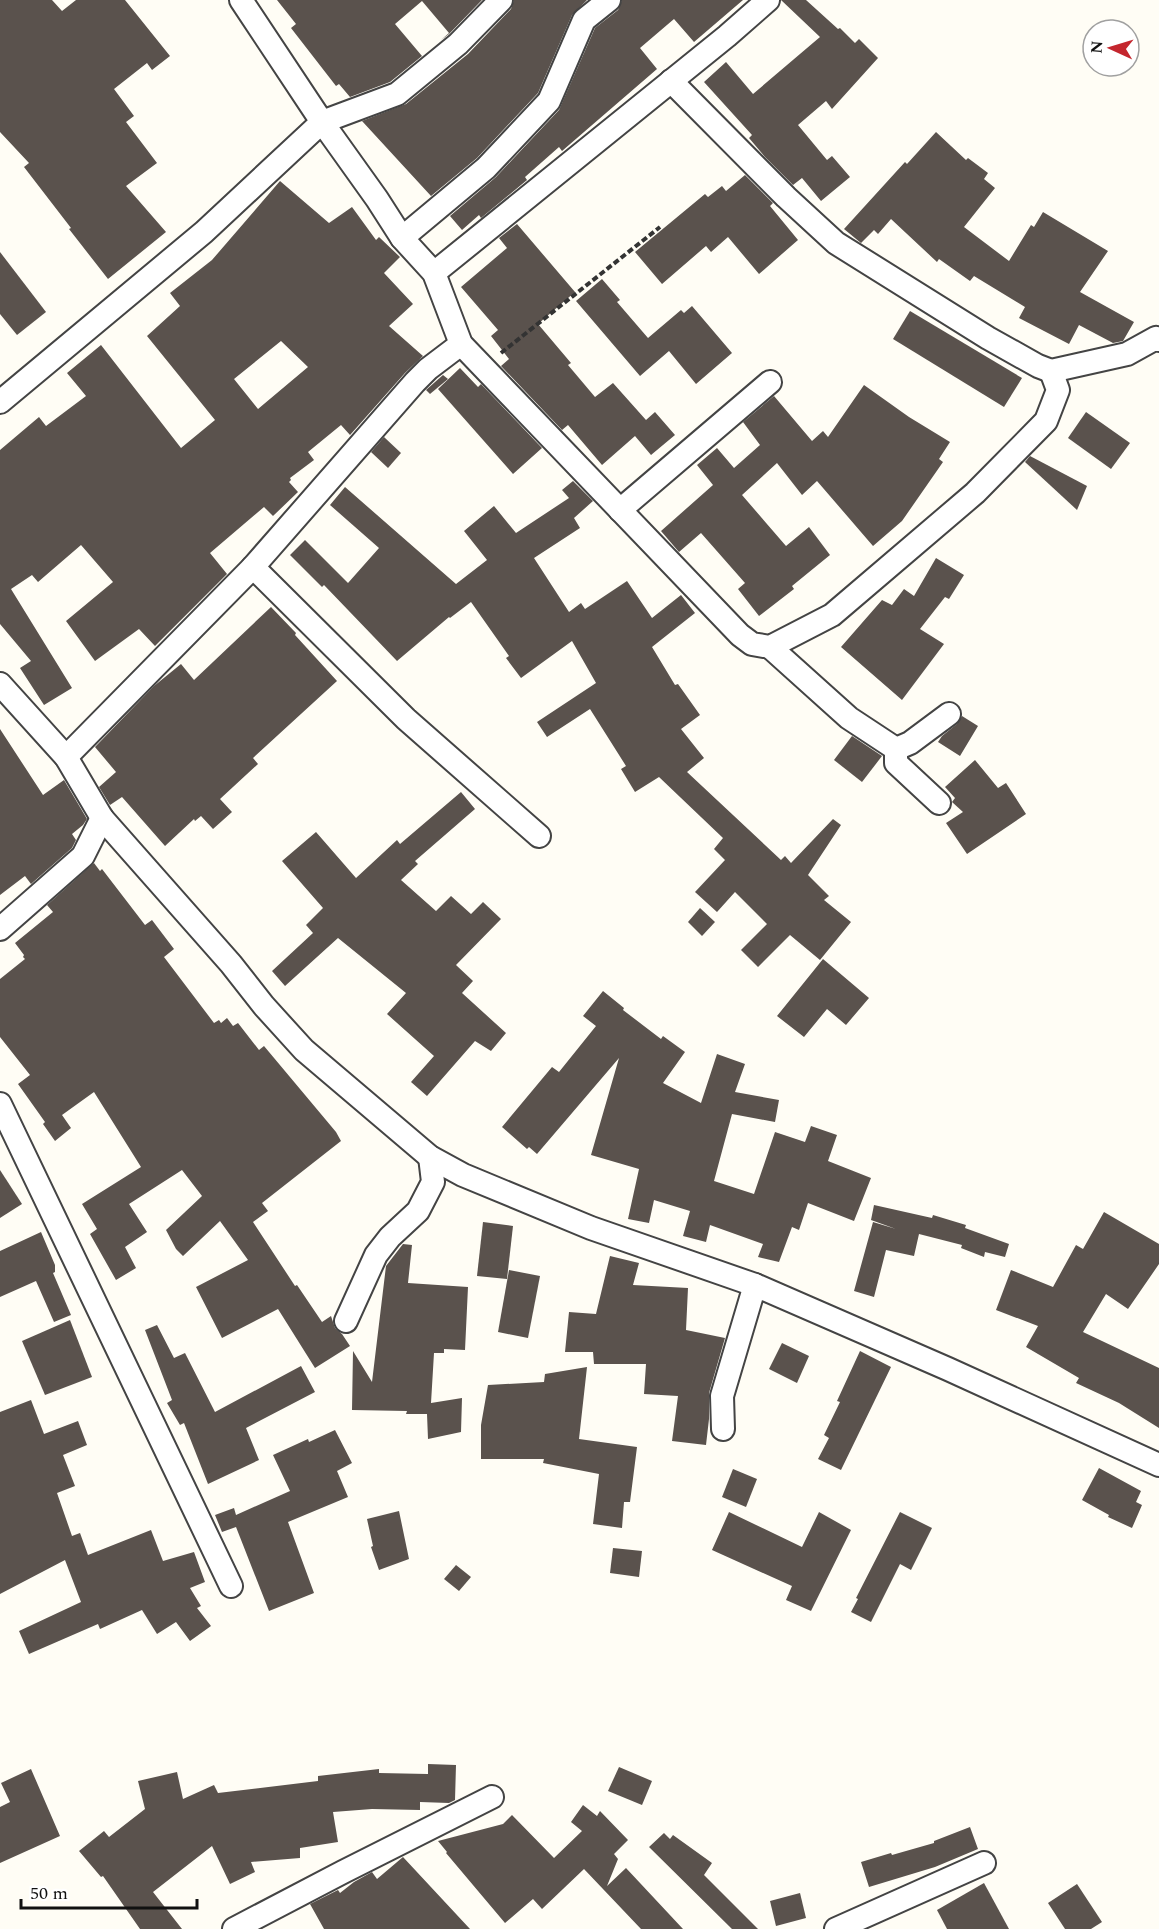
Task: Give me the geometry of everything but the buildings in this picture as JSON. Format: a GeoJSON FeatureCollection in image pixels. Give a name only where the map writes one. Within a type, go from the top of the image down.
{"type":"FeatureCollection","features":[{"type":"Feature","properties":{"kind":"street"},"geometry":{"type":"LineString","coordinates":[[241,0],[322,122],[378,199],[402,238],[434,273],[461,344],[740,635],[752,644],[770,647],[849,718],[896,749]]}},
{"type":"Feature","properties":{"kind":"street"},"geometry":{"type":"LineString","coordinates":[[0,402],[204,232],[322,122],[397,94],[458,44],[501,0]]}},
{"type":"Feature","properties":{"kind":"street"},"geometry":{"type":"LineString","coordinates":[[402,238],[486,168],[549,101],[584,20],[609,0]]}},
{"type":"Feature","properties":{"kind":"street"},"geometry":{"type":"LineString","coordinates":[[434,273],[768,0]]}},
{"type":"Feature","properties":{"kind":"street"},"geometry":{"type":"LineString","coordinates":[[671,81],[786,197],[836,243],[988,338],[1051,371],[1127,354],[1156,338],[1159,340]]}},
{"type":"Feature","properties":{"kind":"street"},"geometry":{"type":"LineString","coordinates":[[66,757],[253,567],[415,382],[461,344]]}},
{"type":"Feature","properties":{"kind":"street"},"geometry":{"type":"LineString","coordinates":[[770,647],[832,615],[975,493],[1046,421],[1058,390],[1051,371]]}},
{"type":"Feature","properties":{"kind":"street"},"geometry":{"type":"LineString","coordinates":[[620,510],[770,382]]}},
{"type":"Feature","properties":{"kind":"street"},"geometry":{"type":"LineString","coordinates":[[253,567],[406,719],[539,836]]}},
{"type":"Feature","properties":{"kind":"street"},"geometry":{"type":"LineString","coordinates":[[4,697],[66,757],[102,818],[304,1050],[429,1157],[463,1175],[591,1228],[755,1285],[948,1368],[1159,1465]]}},
{"type":"Feature","properties":{"kind":"street"},"geometry":{"type":"LineString","coordinates":[[896,749],[910,743],[949,714]]}},
{"type":"Feature","properties":{"kind":"street"},"geometry":{"type":"LineString","coordinates":[[896,749],[897,763],[939,803]]}},
{"type":"Feature","properties":{"kind":"street"},"geometry":{"type":"LineString","coordinates":[[0,929],[82,856],[102,818]]}},
{"type":"Feature","properties":{"kind":"street"},"geometry":{"type":"LineString","coordinates":[[0,1104],[231,1586]]}},
{"type":"Feature","properties":{"kind":"street"},"geometry":{"type":"LineString","coordinates":[[346,1321],[376,1255],[390,1237],[418,1211],[433,1182],[429,1157]]}},
{"type":"Feature","properties":{"kind":"street"},"geometry":{"type":"LineString","coordinates":[[723,1429],[722,1396],[755,1285]]}},
{"type":"Feature","properties":{"kind":"street"},"geometry":{"type":"LineString","coordinates":[[234,1929],[492,1797]]}},
{"type":"Feature","properties":{"kind":"street"},"geometry":{"type":"LineString","coordinates":[[836,1929],[984,1863]]}},
{"type":"Feature","properties":{"kind":"path"},"geometry":{"type":"LineString","coordinates":[[484,367],[660,227]]}}]}
